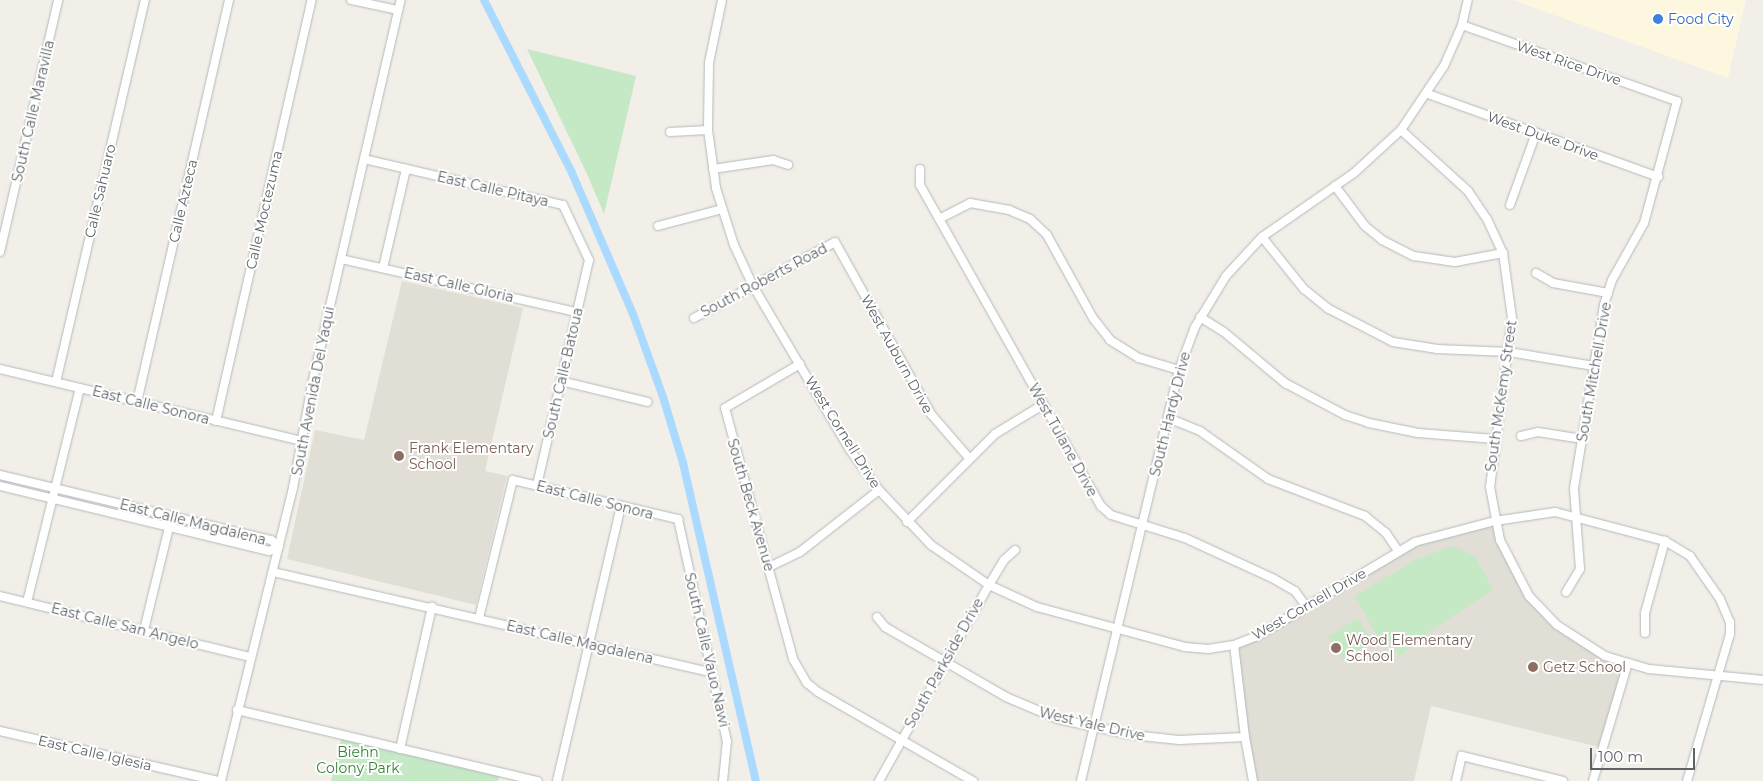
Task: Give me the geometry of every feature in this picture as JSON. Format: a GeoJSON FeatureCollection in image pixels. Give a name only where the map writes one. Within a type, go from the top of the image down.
{"type":"FeatureCollection","features":[{"type":"Feature","properties":{"kind":"street","name":"South Calle Maravilla"},"geometry":{"type":"LineString","coordinates":[[0,252],[58,0]]}},
{"type":"Feature","properties":{"kind":"street","name":"Calle Sahuaro"},"geometry":{"type":"LineString","coordinates":[[56,382],[145,0]]}},
{"type":"Feature","properties":{"kind":"street","name":"Calle Azteca"},"geometry":{"type":"LineString","coordinates":[[136,402],[229,0]]}},
{"type":"Feature","properties":{"kind":"street","name":"Calle Moctezuma"},"geometry":{"type":"LineString","coordinates":[[216,421],[312,0]]}},
{"type":"Feature","properties":{"kind":"street"},"geometry":{"type":"LineString","coordinates":[[352,0],[398,10]]}},
{"type":"Feature","properties":{"kind":"street","name":"South Avenida Del Yaqui"},"geometry":{"type":"LineString","coordinates":[[220,781],[273,572],[303,441],[341,259],[401,0]]}},
{"type":"Feature","properties":{"kind":"street"},"geometry":{"type":"LineString","coordinates":[[722,0],[709,62],[708,130],[712,170],[722,209],[753,286]]}},
{"type":"Feature","properties":{"kind":"street","name":"South Hardy Drive"},"geometry":{"type":"LineString","coordinates":[[1081,781],[1120,630],[1179,370],[1200,317],[1229,272],[1262,237],[1365,164],[1400,130],[1428,94],[1462,25],[1468,0]]}},
{"type":"Feature","properties":{"kind":"street","name":"West Rice Drive"},"geometry":{"type":"LineString","coordinates":[[1462,25],[1677,101]]}},
{"type":"Feature","properties":{"kind":"street","name":"West Duke Drive"},"geometry":{"type":"LineString","coordinates":[[1428,94],[1658,178]]}},
{"type":"Feature","properties":{"kind":"street","name":"South Mitchell Drive"},"geometry":{"type":"LineString","coordinates":[[1566,592],[1580,569],[1574,516],[1574,489],[1608,293],[1644,223],[1658,178],[1677,101]]}},
{"type":"Feature","properties":{"kind":"street"},"geometry":{"type":"LineString","coordinates":[[670,132],[708,130]]}},
{"type":"Feature","properties":{"kind":"street","name":"South McKemy Street"},"geometry":{"type":"LineString","coordinates":[[1400,130],[1468,191],[1487,219],[1503,253],[1512,303],[1509,352],[1495,439],[1490,487],[1495,521]]}},
{"type":"Feature","properties":{"kind":"street"},"geometry":{"type":"LineString","coordinates":[[1510,205],[1536,133]]}},
{"type":"Feature","properties":{"kind":"street","name":"East Calle Pitaya"},"geometry":{"type":"LineString","coordinates":[[364,159],[563,204],[589,260]]}},
{"type":"Feature","properties":{"kind":"street"},"geometry":{"type":"LineString","coordinates":[[712,170],[773,160],[788,164]]}},
{"type":"Feature","properties":{"kind":"street"},"geometry":{"type":"LineString","coordinates":[[383,268],[406,169]]}},
{"type":"Feature","properties":{"kind":"street","name":"West Tulane Drive"},"geometry":{"type":"LineString","coordinates":[[920,169],[920,185],[1101,506],[1112,515],[1185,538],[1274,579],[1295,592],[1306,606]]}},
{"type":"Feature","properties":{"kind":"street"},"geometry":{"type":"LineString","coordinates":[[1335,186],[1365,226],[1382,240],[1414,256],[1455,262],[1503,253]]}},
{"type":"Feature","properties":{"kind":"street"},"geometry":{"type":"LineString","coordinates":[[939,219],[970,203],[1009,210],[1030,219],[1046,235],[1093,318],[1110,340],[1139,358],[1179,370]]}},
{"type":"Feature","properties":{"kind":"street"},"geometry":{"type":"LineString","coordinates":[[658,226],[722,209]]}},
{"type":"Feature","properties":{"kind":"street"},"geometry":{"type":"LineString","coordinates":[[1262,237],[1304,289],[1358,327],[1393,342],[1437,349],[1509,352],[1594,366]]}},
{"type":"Feature","properties":{"kind":"street","name":"South Roberts Road"},"geometry":{"type":"LineString","coordinates":[[694,318],[835,242]]}},
{"type":"Feature","properties":{"kind":"street","name":"West Auburn Drive"},"geometry":{"type":"LineString","coordinates":[[835,242],[931,414],[969,458]]}},
{"type":"Feature","properties":{"kind":"street","name":"East Calle Gloria"},"geometry":{"type":"LineString","coordinates":[[341,259],[577,312]]}},
{"type":"Feature","properties":{"kind":"street","name":"South Calle Batoua"},"geometry":{"type":"LineString","coordinates":[[537,485],[589,260]]}},
{"type":"Feature","properties":{"kind":"street"},"geometry":{"type":"LineString","coordinates":[[1536,273],[1553,283],[1608,293]]}},
{"type":"Feature","properties":{"kind":"street","name":"West Cornell Drive"},"geometry":{"type":"LineString","coordinates":[[753,286],[850,450],[879,490],[907,522],[932,544],[988,585],[1037,607],[1185,646],[1208,648],[1234,645],[1257,636],[1398,551],[1433,536],[1495,521],[1544,512],[1574,516],[1665,541],[1690,556],[1727,610],[1730,634],[1717,673],[1687,781]]}},
{"type":"Feature","properties":{"kind":"street"},"geometry":{"type":"LineString","coordinates":[[1200,317],[1224,332],[1285,382],[1345,415],[1369,423],[1418,433],[1495,439]]}},
{"type":"Feature","properties":{"kind":"street","name":"South Beck Avenue"},"geometry":{"type":"LineString","coordinates":[[800,364],[725,408],[793,659],[807,683],[901,740]]}},
{"type":"Feature","properties":{"kind":"street","name":"East Calle Sonora"},"geometry":{"type":"LineString","coordinates":[[0,369],[303,441]]}},
{"type":"Feature","properties":{"kind":"street"},"geometry":{"type":"LineString","coordinates":[[561,381],[648,402]]}},
{"type":"Feature","properties":{"kind":"street"},"geometry":{"type":"LineString","coordinates":[[27,602],[80,388]]}},
{"type":"Feature","properties":{"kind":"street"},"geometry":{"type":"LineString","coordinates":[[907,522],[969,458],[1006,426],[1044,404]]}},
{"type":"Feature","properties":{"kind":"street"},"geometry":{"type":"LineString","coordinates":[[1168,418],[1200,430],[1268,479],[1365,516],[1386,533],[1398,551]]}},
{"type":"Feature","properties":{"kind":"street"},"geometry":{"type":"LineString","coordinates":[[1521,436],[1538,432],[1582,439]]}},
{"type":"Feature","properties":{"kind":"street","name":"East Calle Magdalena"},"geometry":{"type":"LineString","coordinates":[[0,475],[271,540],[279,546],[269,551],[0,486]]}},
{"type":"Feature","properties":{"kind":"street","name":"East Calle Sonora"},"geometry":{"type":"LineString","coordinates":[[479,618],[513,480],[678,520]]}},
{"type":"Feature","properties":{"kind":"street"},"geometry":{"type":"LineString","coordinates":[[769,567],[800,552],[879,490]]}},
{"type":"Feature","properties":{"kind":"street"},"geometry":{"type":"LineString","coordinates":[[557,781],[621,506]]}},
{"type":"Feature","properties":{"kind":"street"},"geometry":{"type":"LineString","coordinates":[[144,630],[171,516]]}},
{"type":"Feature","properties":{"kind":"street","name":"South Calle Vauo Nawi"},"geometry":{"type":"LineString","coordinates":[[678,520],[727,741],[723,781]]}},
{"type":"Feature","properties":{"kind":"street"},"geometry":{"type":"LineString","coordinates":[[1495,521],[1512,567],[1543,612],[1587,647],[1649,669],[1717,673],[1763,680]]}},
{"type":"Feature","properties":{"kind":"street"},"geometry":{"type":"LineString","coordinates":[[1645,633],[1645,613],[1665,541]]}},
{"type":"Feature","properties":{"kind":"street","name":"South Parkside Drive"},"geometry":{"type":"LineString","coordinates":[[879,781],[988,585],[1004,560],[1015,550]]}},
{"type":"Feature","properties":{"kind":"street","name":"East Calle Magdalena"},"geometry":{"type":"LineString","coordinates":[[273,572],[711,672]]}},
{"type":"Feature","properties":{"kind":"street","name":"East Calle San Angelo"},"geometry":{"type":"LineString","coordinates":[[0,596],[250,657]]}},
{"type":"Feature","properties":{"kind":"street"},"geometry":{"type":"LineString","coordinates":[[400,749],[432,608]]}},
{"type":"Feature","properties":{"kind":"street","name":"West Yale Drive"},"geometry":{"type":"LineString","coordinates":[[877,617],[885,627],[1031,710],[1094,727],[1179,740],[1244,737]]}},
{"type":"Feature","properties":{"kind":"street"},"geometry":{"type":"LineString","coordinates":[[1234,645],[1244,737],[1253,781]]}},
{"type":"Feature","properties":{"kind":"street"},"geometry":{"type":"LineString","coordinates":[[1594,781],[1628,663]]}},
{"type":"Feature","properties":{"kind":"street"},"geometry":{"type":"LineString","coordinates":[[237,710],[538,781]]}},
{"type":"Feature","properties":{"kind":"street","name":"East Calle Iglesia"},"geometry":{"type":"LineString","coordinates":[[0,731],[220,781]]}},
{"type":"Feature","properties":{"kind":"street"},"geometry":{"type":"LineString","coordinates":[[901,740],[973,781]]}},
{"type":"Feature","properties":{"kind":"street"},"geometry":{"type":"LineString","coordinates":[[1456,781],[1462,756],[1564,781]]}},
{"type":"Feature","properties":{"kind":"shaded area"},"geometry":{"type":"Polygon","coordinates":[[[1513,0],[1746,0],[1728,78],[1513,0]]]}},
{"type":"Feature","properties":{"kind":"shaded area","name":"Frank Elementary School"},"geometry":{"type":"Polygon","coordinates":[[[402,281],[523,308],[485,471],[507,476],[476,605],[287,559],[315,430],[364,440],[402,281]]]}},
{"type":"Feature","properties":{"kind":"shaded area","name":"Wood Elementary School"},"geometry":{"type":"Polygon","coordinates":[[[1495,521],[1529,596],[1572,636],[1628,663],[1603,748],[1431,706],[1414,781],[1253,781],[1234,645],[1257,636],[1398,551],[1495,521]]]}},
{"type":"Feature","properties":{"kind":"green space"},"geometry":{"type":"Polygon","coordinates":[[[527,49],[636,76],[604,214],[588,176],[527,49]]]}},
{"type":"Feature","properties":{"kind":"green space"},"geometry":{"type":"Polygon","coordinates":[[[1453,546],[1475,556],[1493,590],[1425,634],[1424,639],[1399,656],[1389,640],[1380,642],[1355,596],[1417,559],[1453,546]]]}},
{"type":"Feature","properties":{"kind":"green space"},"geometry":{"type":"Polygon","coordinates":[[[1358,618],[1373,642],[1343,660],[1328,637],[1358,618]]]}},
{"type":"Feature","properties":{"kind":"green space","name":"Biehn Colony Park"},"geometry":{"type":"Polygon","coordinates":[[[342,736],[500,772],[498,781],[331,781],[342,736]]]}},
{"type":"Feature","properties":{"kind":"waterway"},"geometry":{"type":"LineString","coordinates":[[484,0],[572,173],[633,314],[663,397],[683,463],[756,781]]}},
{"type":"Feature","properties":{"kind":"place","name":"Food City"},"geometry":{"type":"Point","coordinates":[1658,19]}},
{"type":"Feature","properties":{"kind":"place","name":"Frank Elementary School"},"geometry":{"type":"Point","coordinates":[399,456]}},
{"type":"Feature","properties":{"kind":"place","name":"Wood Elementary School"},"geometry":{"type":"Point","coordinates":[1336,648]}},
{"type":"Feature","properties":{"kind":"place","name":"Getz School"},"geometry":{"type":"Point","coordinates":[1533,667]}}]}
